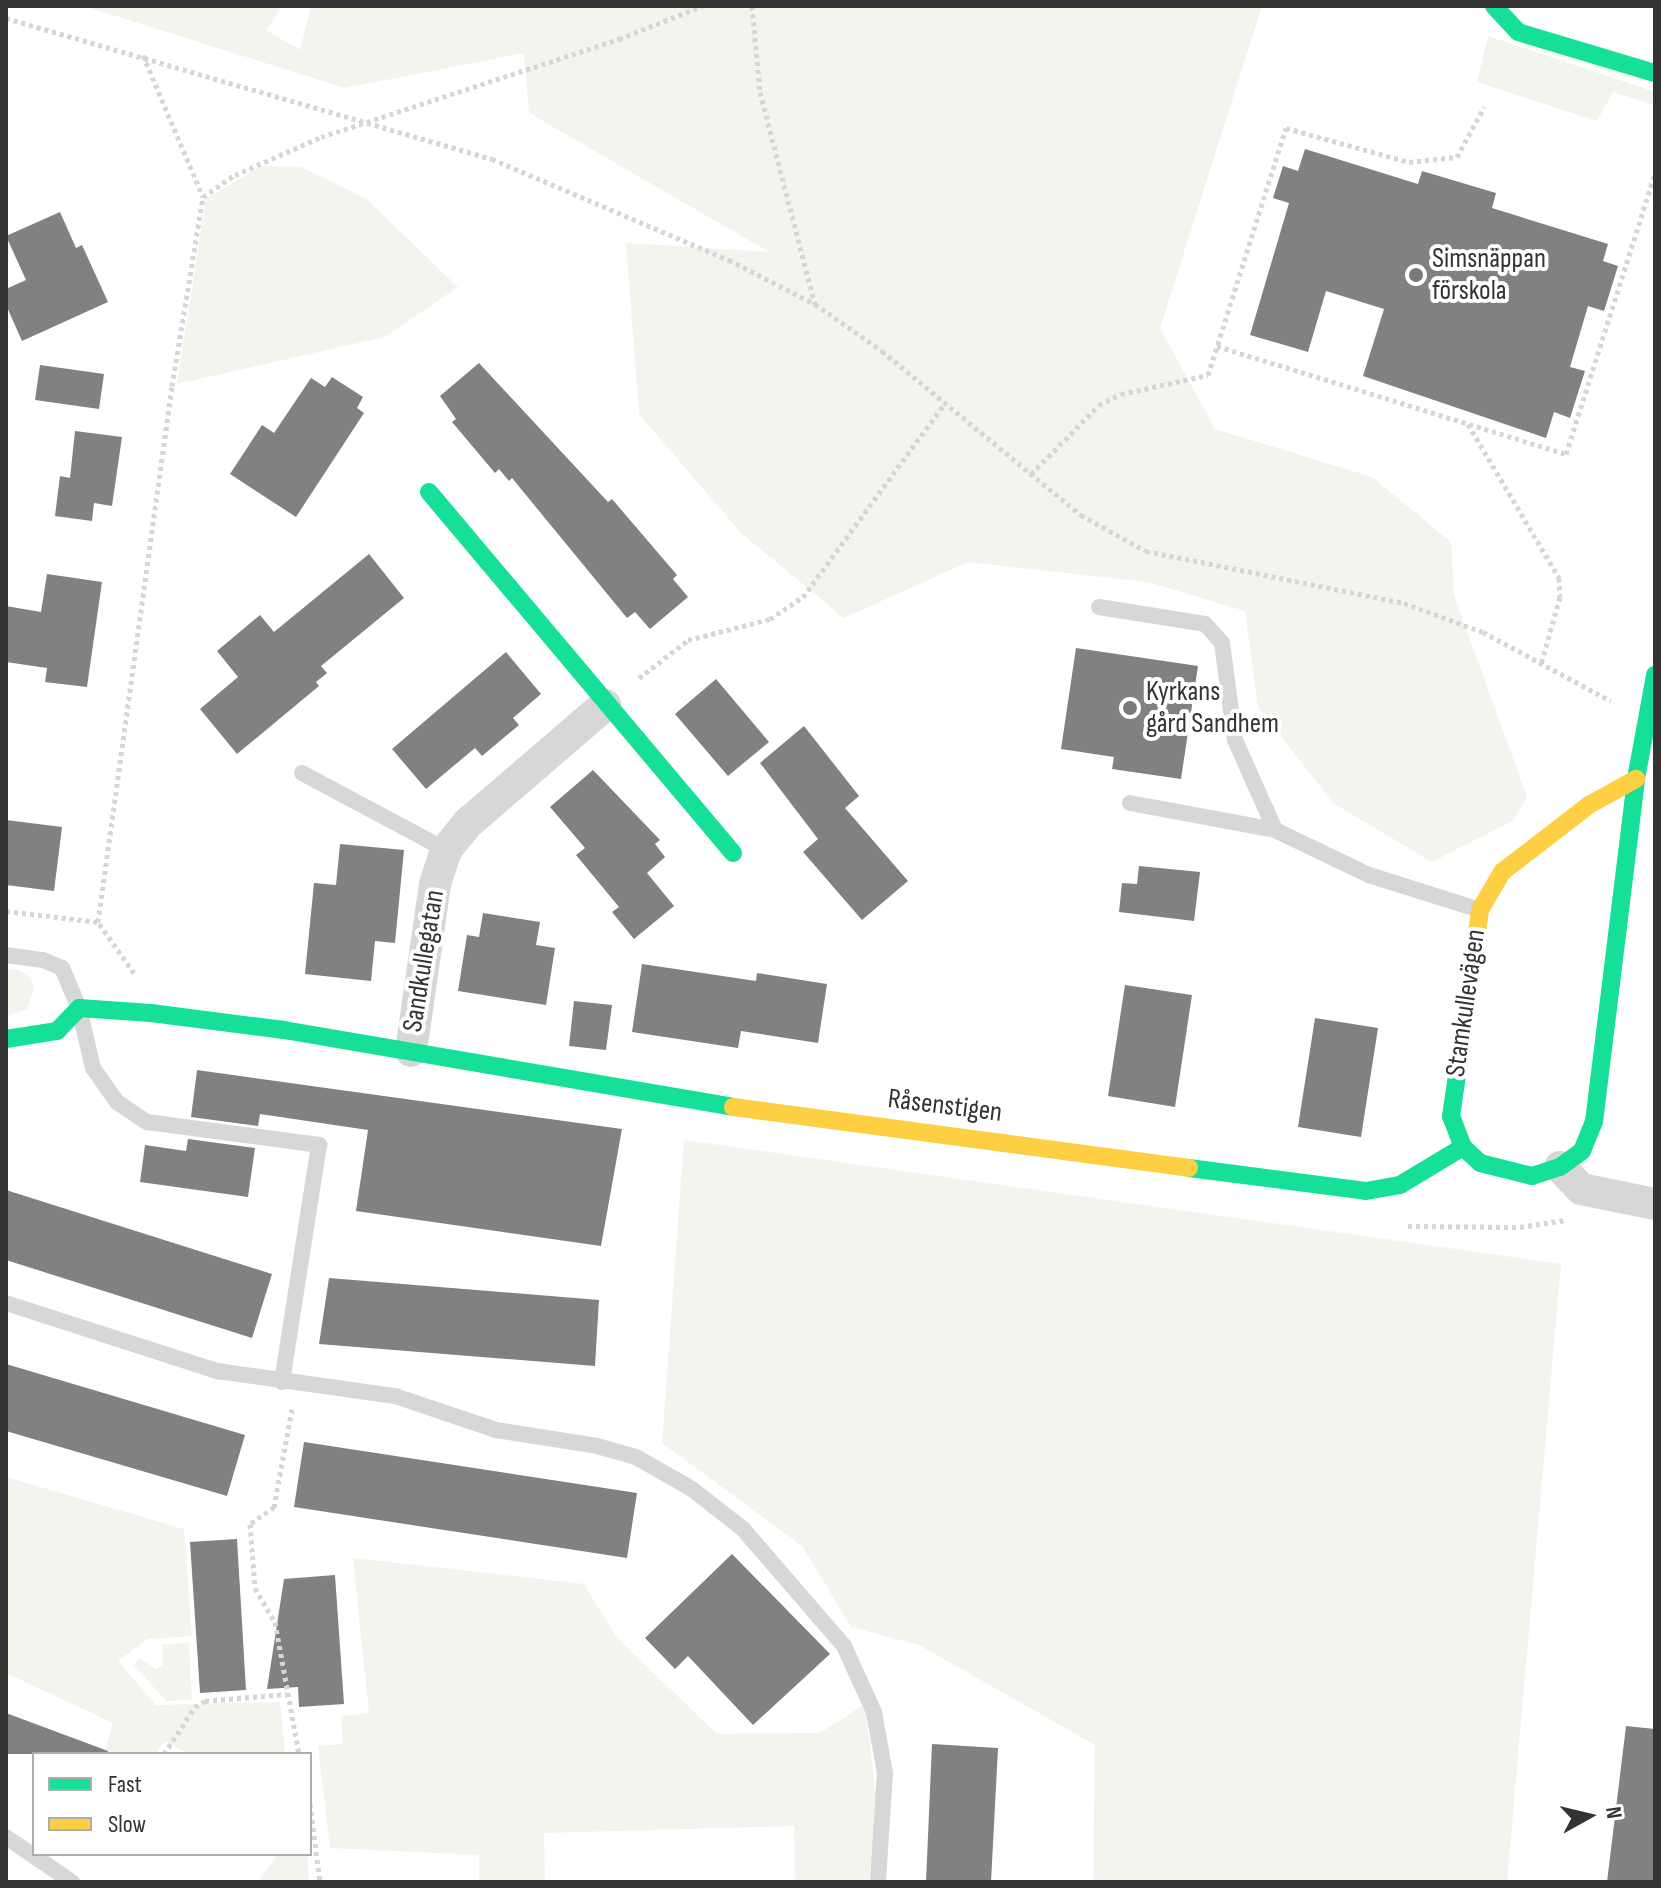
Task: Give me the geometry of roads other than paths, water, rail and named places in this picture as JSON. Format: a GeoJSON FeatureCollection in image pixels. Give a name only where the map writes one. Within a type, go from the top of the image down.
{"type":"FeatureCollection","features":[{"type":"Feature","properties":{"kind":"street"},"geometry":{"type":"LineString","coordinates":[[1494,6],[1518,32],[1655,73]]}},
{"type":"Feature","properties":{"kind":"street"},"geometry":{"type":"LineString","coordinates":[[429,492],[605,705],[733,853]]}},
{"type":"Feature","properties":{"kind":"street"},"geometry":{"type":"LineString","coordinates":[[1463,1147],[1480,1163],[1506,1173],[1532,1176],[1560,1167],[1582,1151],[1594,1122],[1644,718],[1655,675]]}},
{"type":"Feature","properties":{"kind":"street","name":"Sandkullegatan"},"geometry":{"type":"LineString","coordinates":[[79,1008],[151,1013],[411,1051],[435,884],[446,850],[468,823],[605,705]]}},
{"type":"Feature","properties":{"kind":"street","name":"Stamkullevägen"},"geometry":{"type":"LineString","coordinates":[[1463,1147],[1451,1116],[1480,910],[1502,872],[1589,805],[1636,779]]}},
{"type":"Feature","properties":{"kind":"street"},"geometry":{"type":"LineString","coordinates":[[6,1039],[57,1031],[79,1008]]}},
{"type":"Feature","properties":{"kind":"street","name":"Råsenstigen"},"geometry":{"type":"LineString","coordinates":[[411,1051],[692,1102],[1366,1191],[1400,1185],[1463,1147]]}},
{"type":"Feature","properties":{"kind":"street"},"geometry":{"type":"LineString","coordinates":[[1560,1167],[1581,1189],[1655,1204]]}},
{"type":"Feature","properties":{"kind":"lane"},"geometry":{"type":"LineString","coordinates":[[1099,607],[1205,624],[1222,643],[1235,740],[1275,830]]}},
{"type":"Feature","properties":{"kind":"lane"},"geometry":{"type":"LineString","coordinates":[[302,773],[446,850]]}},
{"type":"Feature","properties":{"kind":"lane"},"geometry":{"type":"LineString","coordinates":[[1130,803],[1275,830],[1369,875],[1480,910]]}},
{"type":"Feature","properties":{"kind":"lane"},"geometry":{"type":"LineString","coordinates":[[6,955],[43,960],[62,968],[79,1008],[93,1068],[117,1102],[147,1122],[319,1145],[289,1383]]}},
{"type":"Feature","properties":{"kind":"lane"},"geometry":{"type":"LineString","coordinates":[[6,1303],[217,1371],[395,1396],[496,1430],[636,1457],[692,1489],[743,1529],[844,1646],[874,1712],[885,1773],[878,1882]]}},
{"type":"Feature","properties":{"kind":"lane"},"geometry":{"type":"LineString","coordinates":[[6,1837],[32,1855]]}},
{"type":"Feature","properties":{"kind":"lane"},"geometry":{"type":"LineString","coordinates":[[34,1856],[72,1882]]}},
{"type":"Feature","properties":{"kind":"place","name":"Simsnäppan förskola"},"geometry":{"type":"Point","coordinates":[1416,275]}},
{"type":"Feature","properties":{"kind":"place","name":"Kyrkans gård Sandhem"},"geometry":{"type":"Point","coordinates":[1130,708]}}]}
